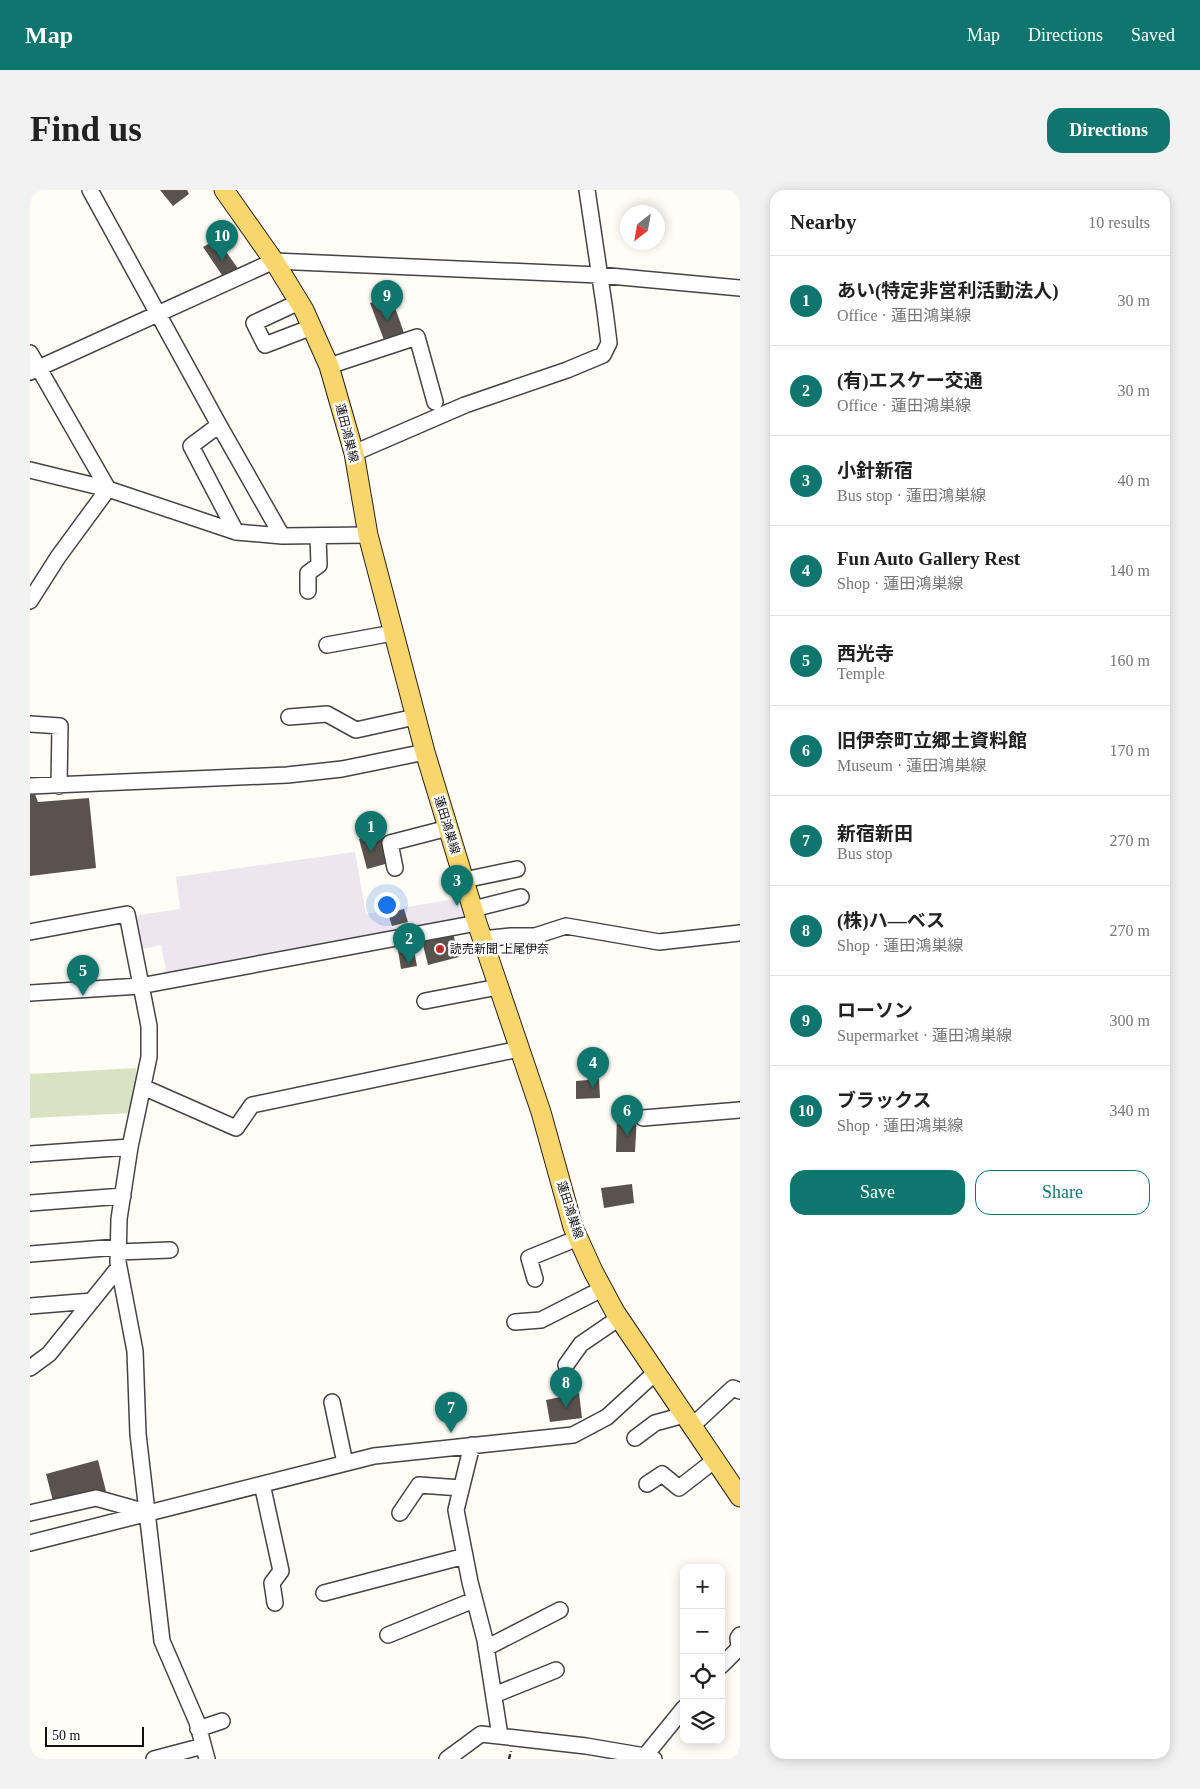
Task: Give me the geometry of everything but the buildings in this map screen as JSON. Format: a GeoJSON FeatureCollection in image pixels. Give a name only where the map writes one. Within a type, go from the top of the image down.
{"type":"FeatureCollection","features":[{"type":"Feature","properties":{"kind":"main road","name":"蓮田鴻巣線"},"geometry":{"type":"LineString","coordinates":[[224,190],[274,261],[299,302],[329,366],[354,453],[368,535],[424,752],[498,987],[541,1112],[578,1238],[619,1318],[740,1497]]}},
{"type":"Feature","properties":{"kind":"street"},"geometry":{"type":"LineString","coordinates":[[90,190],[157,314],[282,536]]}},
{"type":"Feature","properties":{"kind":"street"},"geometry":{"type":"LineString","coordinates":[[354,453],[465,405],[567,370],[603,355],[608,343],[606,312],[587,190]]}},
{"type":"Feature","properties":{"kind":"street"},"geometry":{"type":"LineString","coordinates":[[34,370],[274,261],[599,275],[739,292]]}},
{"type":"Feature","properties":{"kind":"street"},"geometry":{"type":"LineString","coordinates":[[299,302],[254,323],[265,346],[312,327]]}},
{"type":"Feature","properties":{"kind":"street"},"geometry":{"type":"LineString","coordinates":[[329,366],[417,337],[435,402]]}},
{"type":"Feature","properties":{"kind":"street"},"geometry":{"type":"LineString","coordinates":[[30,353],[34,370],[108,489]]}},
{"type":"Feature","properties":{"kind":"street"},"geometry":{"type":"LineString","coordinates":[[219,425],[191,446],[236,532]]}},
{"type":"Feature","properties":{"kind":"street"},"geometry":{"type":"LineString","coordinates":[[30,470],[108,489],[236,532],[282,536],[368,535]]}},
{"type":"Feature","properties":{"kind":"street"},"geometry":{"type":"LineString","coordinates":[[30,601],[58,557],[108,489]]}},
{"type":"Feature","properties":{"kind":"street"},"geometry":{"type":"LineString","coordinates":[[308,591],[308,573],[319,565],[318,536]]}},
{"type":"Feature","properties":{"kind":"street"},"geometry":{"type":"LineString","coordinates":[[327,646],[393,633]]}},
{"type":"Feature","properties":{"kind":"street"},"geometry":{"type":"LineString","coordinates":[[289,717],[327,714],[356,730],[415,717]]}},
{"type":"Feature","properties":{"kind":"street"},"geometry":{"type":"LineString","coordinates":[[30,724],[60,726],[59,786]]}},
{"type":"Feature","properties":{"kind":"street"},"geometry":{"type":"LineString","coordinates":[[30,786],[287,775],[342,769],[424,752]]}},
{"type":"Feature","properties":{"kind":"street"},"geometry":{"type":"LineString","coordinates":[[395,868],[390,843],[448,828]]}},
{"type":"Feature","properties":{"kind":"street"},"geometry":{"type":"LineString","coordinates":[[464,880],[517,869]]}},
{"type":"Feature","properties":{"kind":"street"},"geometry":{"type":"LineString","coordinates":[[30,993],[140,986],[478,924],[521,897]]}},
{"type":"Feature","properties":{"kind":"street"},"geometry":{"type":"LineString","coordinates":[[30,932],[127,914],[149,1026],[150,1057],[130,1147],[119,1219],[118,1255],[135,1351],[138,1434],[162,1640],[198,1728],[205,1753],[154,1759]]}},
{"type":"Feature","properties":{"kind":"street"},"geometry":{"type":"LineString","coordinates":[[478,924],[511,936],[535,936],[566,926],[658,942],[740,933]]}},
{"type":"Feature","properties":{"kind":"street"},"geometry":{"type":"LineString","coordinates":[[426,1001],[498,987]]}},
{"type":"Feature","properties":{"kind":"street"},"geometry":{"type":"LineString","coordinates":[[143,1087],[236,1128],[252,1105],[519,1049]]}},
{"type":"Feature","properties":{"kind":"street"},"geometry":{"type":"LineString","coordinates":[[643,1118],[740,1110]]}},
{"type":"Feature","properties":{"kind":"street"},"geometry":{"type":"LineString","coordinates":[[30,1154],[130,1147]]}},
{"type":"Feature","properties":{"kind":"street"},"geometry":{"type":"LineString","coordinates":[[30,1203],[123,1196]]}},
{"type":"Feature","properties":{"kind":"street"},"geometry":{"type":"LineString","coordinates":[[535,1279],[529,1258],[578,1238]]}},
{"type":"Feature","properties":{"kind":"street"},"geometry":{"type":"LineString","coordinates":[[30,1254],[118,1255],[170,1250]]}},
{"type":"Feature","properties":{"kind":"street"},"geometry":{"type":"LineString","coordinates":[[30,1368],[49,1354],[92,1301],[118,1255]]}},
{"type":"Feature","properties":{"kind":"street"},"geometry":{"type":"LineString","coordinates":[[515,1322],[541,1320],[602,1288]]}},
{"type":"Feature","properties":{"kind":"street"},"geometry":{"type":"LineString","coordinates":[[30,1306],[92,1301]]}},
{"type":"Feature","properties":{"kind":"street"},"geometry":{"type":"LineString","coordinates":[[566,1366],[581,1344],[619,1318]]}},
{"type":"Feature","properties":{"kind":"street"},"geometry":{"type":"LineString","coordinates":[[30,1543],[374,1456],[573,1435],[607,1417],[655,1373]]}},
{"type":"Feature","properties":{"kind":"street"},"geometry":{"type":"LineString","coordinates":[[635,1438],[655,1423],[688,1421],[733,1388],[740,1391]]}},
{"type":"Feature","properties":{"kind":"street"},"geometry":{"type":"LineString","coordinates":[[332,1402],[345,1463]]}},
{"type":"Feature","properties":{"kind":"street"},"geometry":{"type":"LineString","coordinates":[[472,1445],[456,1510],[474,1600],[486,1648],[500,1736]]}},
{"type":"Feature","properties":{"kind":"street"},"geometry":{"type":"LineString","coordinates":[[646,1484],[662,1474],[679,1488],[715,1460]]}},
{"type":"Feature","properties":{"kind":"street"},"geometry":{"type":"LineString","coordinates":[[262,1484],[281,1571],[272,1582],[275,1603]]}},
{"type":"Feature","properties":{"kind":"street"},"geometry":{"type":"LineString","coordinates":[[400,1513],[419,1485],[461,1488]]}},
{"type":"Feature","properties":{"kind":"street"},"geometry":{"type":"LineString","coordinates":[[30,1513],[96,1498],[148,1512]]}},
{"type":"Feature","properties":{"kind":"street"},"geometry":{"type":"LineString","coordinates":[[324,1593],[465,1556]]}},
{"type":"Feature","properties":{"kind":"street"},"geometry":{"type":"LineString","coordinates":[[388,1635],[474,1600]]}},
{"type":"Feature","properties":{"kind":"street"},"geometry":{"type":"LineString","coordinates":[[486,1648],[560,1610]]}},
{"type":"Feature","properties":{"kind":"street"},"geometry":{"type":"LineString","coordinates":[[725,1662],[739,1648],[738,1638],[740,1635]]}},
{"type":"Feature","properties":{"kind":"street"},"geometry":{"type":"LineString","coordinates":[[494,1695],[556,1670]]}},
{"type":"Feature","properties":{"kind":"street"},"geometry":{"type":"LineString","coordinates":[[447,1759],[465,1753],[481,1734],[586,1746],[650,1758],[680,1714]]}},
{"type":"Feature","properties":{"kind":"street"},"geometry":{"type":"LineString","coordinates":[[198,1728],[222,1721]]}},
{"type":"Feature","properties":{"kind":"shaded area"},"geometry":{"type":"Polygon","coordinates":[[[355,852],[366,914],[461,898],[465,919],[167,975],[161,945],[138,950],[133,916],[180,909],[176,877],[355,852]]]}},
{"type":"Feature","properties":{"kind":"green space"},"geometry":{"type":"Polygon","coordinates":[[[136,1068],[135,1113],[30,1118],[30,1074],[136,1068]]]}},
{"type":"Feature","properties":{"kind":"place","name":"ブラックス"},"geometry":{"type":"Point","coordinates":[222,261]}},
{"type":"Feature","properties":{"kind":"place","name":"ローソン"},"geometry":{"type":"Point","coordinates":[387,321]}},
{"type":"Feature","properties":{"kind":"place","name":"あい(特定非営利活動法人)"},"geometry":{"type":"Point","coordinates":[371,852]}},
{"type":"Feature","properties":{"kind":"place","name":"小針新宿"},"geometry":{"type":"Point","coordinates":[457,906]}},
{"type":"Feature","properties":{"kind":"place","name":"読売新聞 上尾伊奈"},"geometry":{"type":"Point","coordinates":[440,949]}},
{"type":"Feature","properties":{"kind":"place","name":"(有)エスケー交通"},"geometry":{"type":"Point","coordinates":[409,964]}},
{"type":"Feature","properties":{"kind":"place","name":"西光寺"},"geometry":{"type":"Point","coordinates":[83,996]}},
{"type":"Feature","properties":{"kind":"place","name":"Fun Auto Gallery Rest"},"geometry":{"type":"Point","coordinates":[593,1088]}},
{"type":"Feature","properties":{"kind":"place","name":"旧伊奈町立郷土資料館"},"geometry":{"type":"Point","coordinates":[627,1136]}},
{"type":"Feature","properties":{"kind":"place","name":"(株)ハ―ベス"},"geometry":{"type":"Point","coordinates":[566,1408]}},
{"type":"Feature","properties":{"kind":"place","name":"新宿新田"},"geometry":{"type":"Point","coordinates":[451,1433]}}]}
